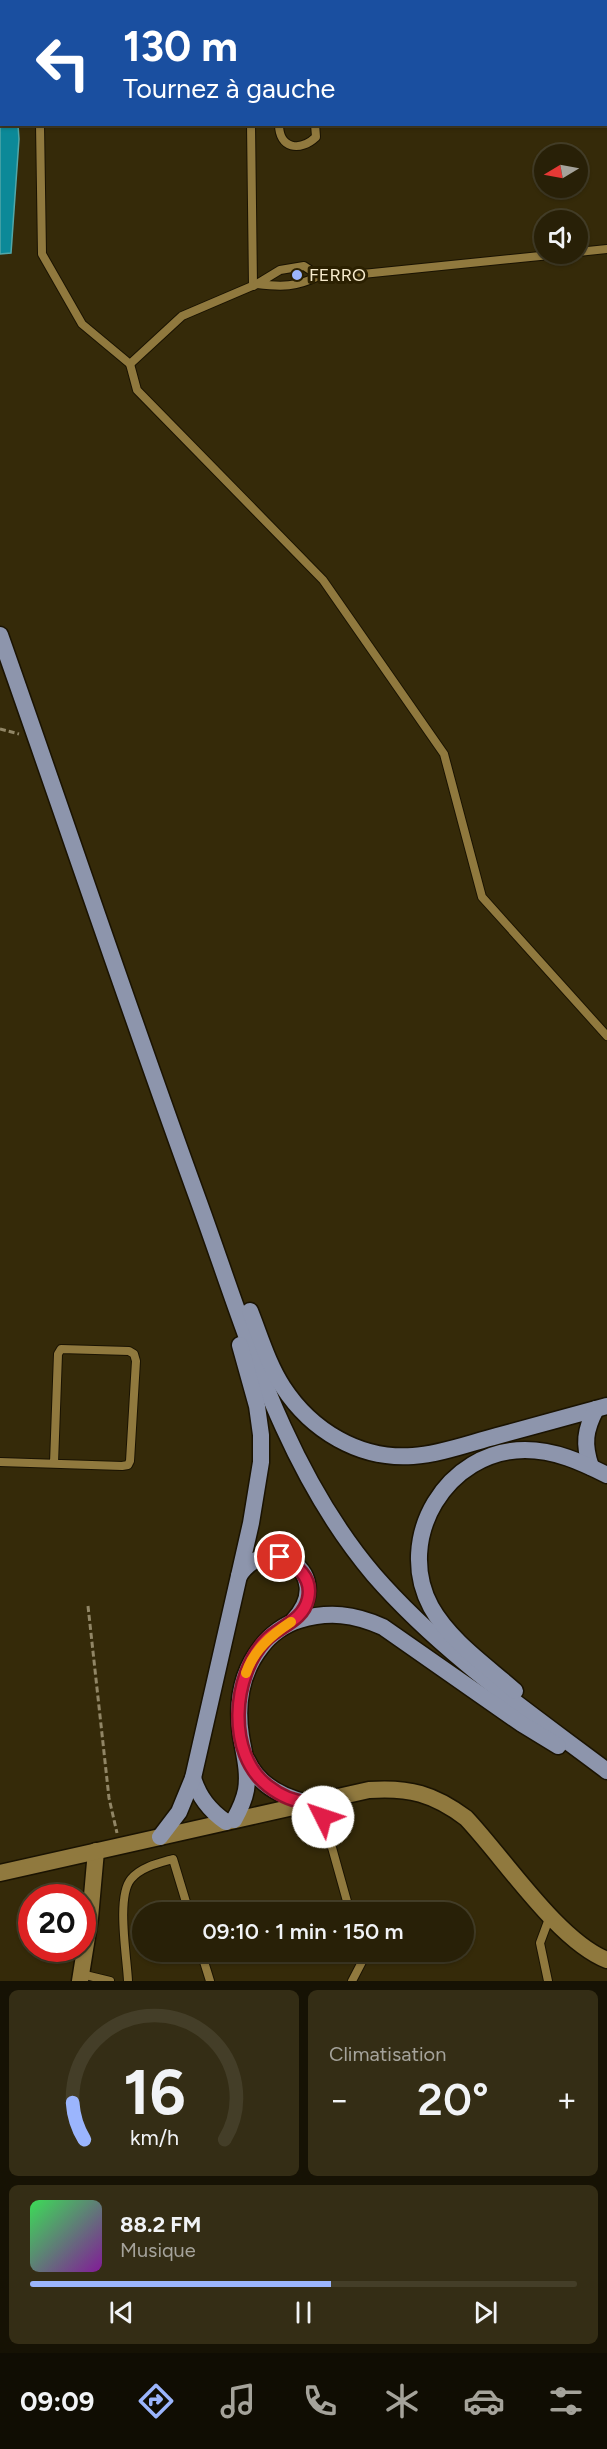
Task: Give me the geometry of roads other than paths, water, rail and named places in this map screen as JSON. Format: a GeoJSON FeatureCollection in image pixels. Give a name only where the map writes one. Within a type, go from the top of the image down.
{"type":"FeatureCollection","features":[{"type":"Feature","properties":{"kind":"main road"},"geometry":{"type":"LineString","coordinates":[[0,635],[268,1393],[302,1466],[337,1524],[374,1574],[425,1628],[491,1685],[604,1770]]}},
{"type":"Feature","properties":{"kind":"main road"},"geometry":{"type":"LineString","coordinates":[[159,1088],[272,1367],[282,1386],[315,1425],[335,1439],[361,1449],[388,1455],[412,1456],[443,1451],[602,1407]]}},
{"type":"Feature","properties":{"kind":"main road"},"geometry":{"type":"LineString","coordinates":[[160,1837],[179,1812],[193,1778],[258,1487],[261,1435],[250,1381],[188,1172]]}},
{"type":"Feature","properties":{"kind":"main road"},"geometry":{"type":"LineString","coordinates":[[591,1467],[585,1442],[589,1423],[602,1407]]}},
{"type":"Feature","properties":{"kind":"main road"},"geometry":{"type":"LineString","coordinates":[[604,1770],[451,1633],[430,1606],[419,1565],[424,1524],[430,1507],[449,1483],[474,1463],[488,1456],[523,1450],[556,1453],[607,1475]]}},
{"type":"Feature","properties":{"kind":"main road"},"geometry":{"type":"LineString","coordinates":[[230,1821],[246,1792],[245,1756],[239,1710],[241,1686],[250,1661],[267,1639],[293,1621],[304,1610],[308,1598],[308,1584],[302,1572],[293,1563],[280,1557],[258,1559],[249,1564],[238,1578]]}},
{"type":"Feature","properties":{"kind":"main road"},"geometry":{"type":"LineString","coordinates":[[293,1621],[314,1616],[344,1614],[383,1627],[522,1724],[604,1770]]}},
{"type":"Feature","properties":{"kind":"main road"},"geometry":{"type":"LineString","coordinates":[[245,1756],[250,1767],[267,1785],[285,1796],[313,1802]]}},
{"type":"Feature","properties":{"kind":"main road"},"geometry":{"type":"LineString","coordinates":[[193,1778],[198,1794],[205,1804],[230,1821]]}},
{"type":"Feature","properties":{"kind":"main road"},"geometry":{"type":"LineString","coordinates":[[0,1873],[313,1802],[369,1790],[394,1788],[414,1791],[433,1798],[466,1818],[550,1915],[587,1950],[607,1960]]}},
{"type":"Feature","properties":{"kind":"main road"},"geometry":{"type":"LineString","coordinates":[[80,1978],[96,1851]]}},
{"type":"Feature","properties":{"kind":"lane"},"geometry":{"type":"LineString","coordinates":[[40,126],[42,254],[82,324],[130,364],[137,390],[324,580],[444,754],[482,897],[607,1036]]}},
{"type":"Feature","properties":{"kind":"lane"},"geometry":{"type":"LineString","coordinates":[[251,126],[255,285]]}},
{"type":"Feature","properties":{"kind":"lane"},"geometry":{"type":"LineString","coordinates":[[279,126],[279,134],[284,141],[298,147],[308,144],[316,137],[315,126]]}},
{"type":"Feature","properties":{"kind":"lane"},"geometry":{"type":"LineString","coordinates":[[588,251],[607,249]]}},
{"type":"Feature","properties":{"kind":"lane"},"geometry":{"type":"LineString","coordinates":[[255,285],[300,285],[319,276],[344,276],[534,257]]}},
{"type":"Feature","properties":{"kind":"lane"},"geometry":{"type":"LineString","coordinates":[[130,364],[182,316],[255,285],[280,270],[304,266],[319,276]]}},
{"type":"Feature","properties":{"kind":"lane"},"geometry":{"type":"LineString","coordinates":[[0,1462],[54,1463],[128,1464],[136,1361],[134,1354],[129,1351],[62,1349],[58,1354],[54,1463]]}},
{"type":"Feature","properties":{"kind":"lane"},"geometry":{"type":"LineString","coordinates":[[313,1802],[347,1902]]}},
{"type":"Feature","properties":{"kind":"lane"},"geometry":{"type":"LineString","coordinates":[[128,1981],[124,1902],[130,1880],[147,1868],[173,1859],[186,1902]]}},
{"type":"Feature","properties":{"kind":"lane"},"geometry":{"type":"LineString","coordinates":[[548,1981],[540,1943],[550,1915]]}},
{"type":"Feature","properties":{"kind":"lane"},"geometry":{"type":"LineString","coordinates":[[204,1962],[210,1981]]}},
{"type":"Feature","properties":{"kind":"lane"},"geometry":{"type":"LineString","coordinates":[[352,1981],[362,1962]]}},
{"type":"Feature","properties":{"kind":"lane"},"geometry":{"type":"LineString","coordinates":[[80,1978],[110,1981]]}},
{"type":"Feature","properties":{"kind":"water"},"geometry":{"type":"Polygon","coordinates":[[[0,126],[18,126],[11,253],[0,254],[0,126]]]}},
{"type":"Feature","properties":{"kind":"place","name":"FERRO"},"geometry":{"type":"Point","coordinates":[297,275]}}]}
